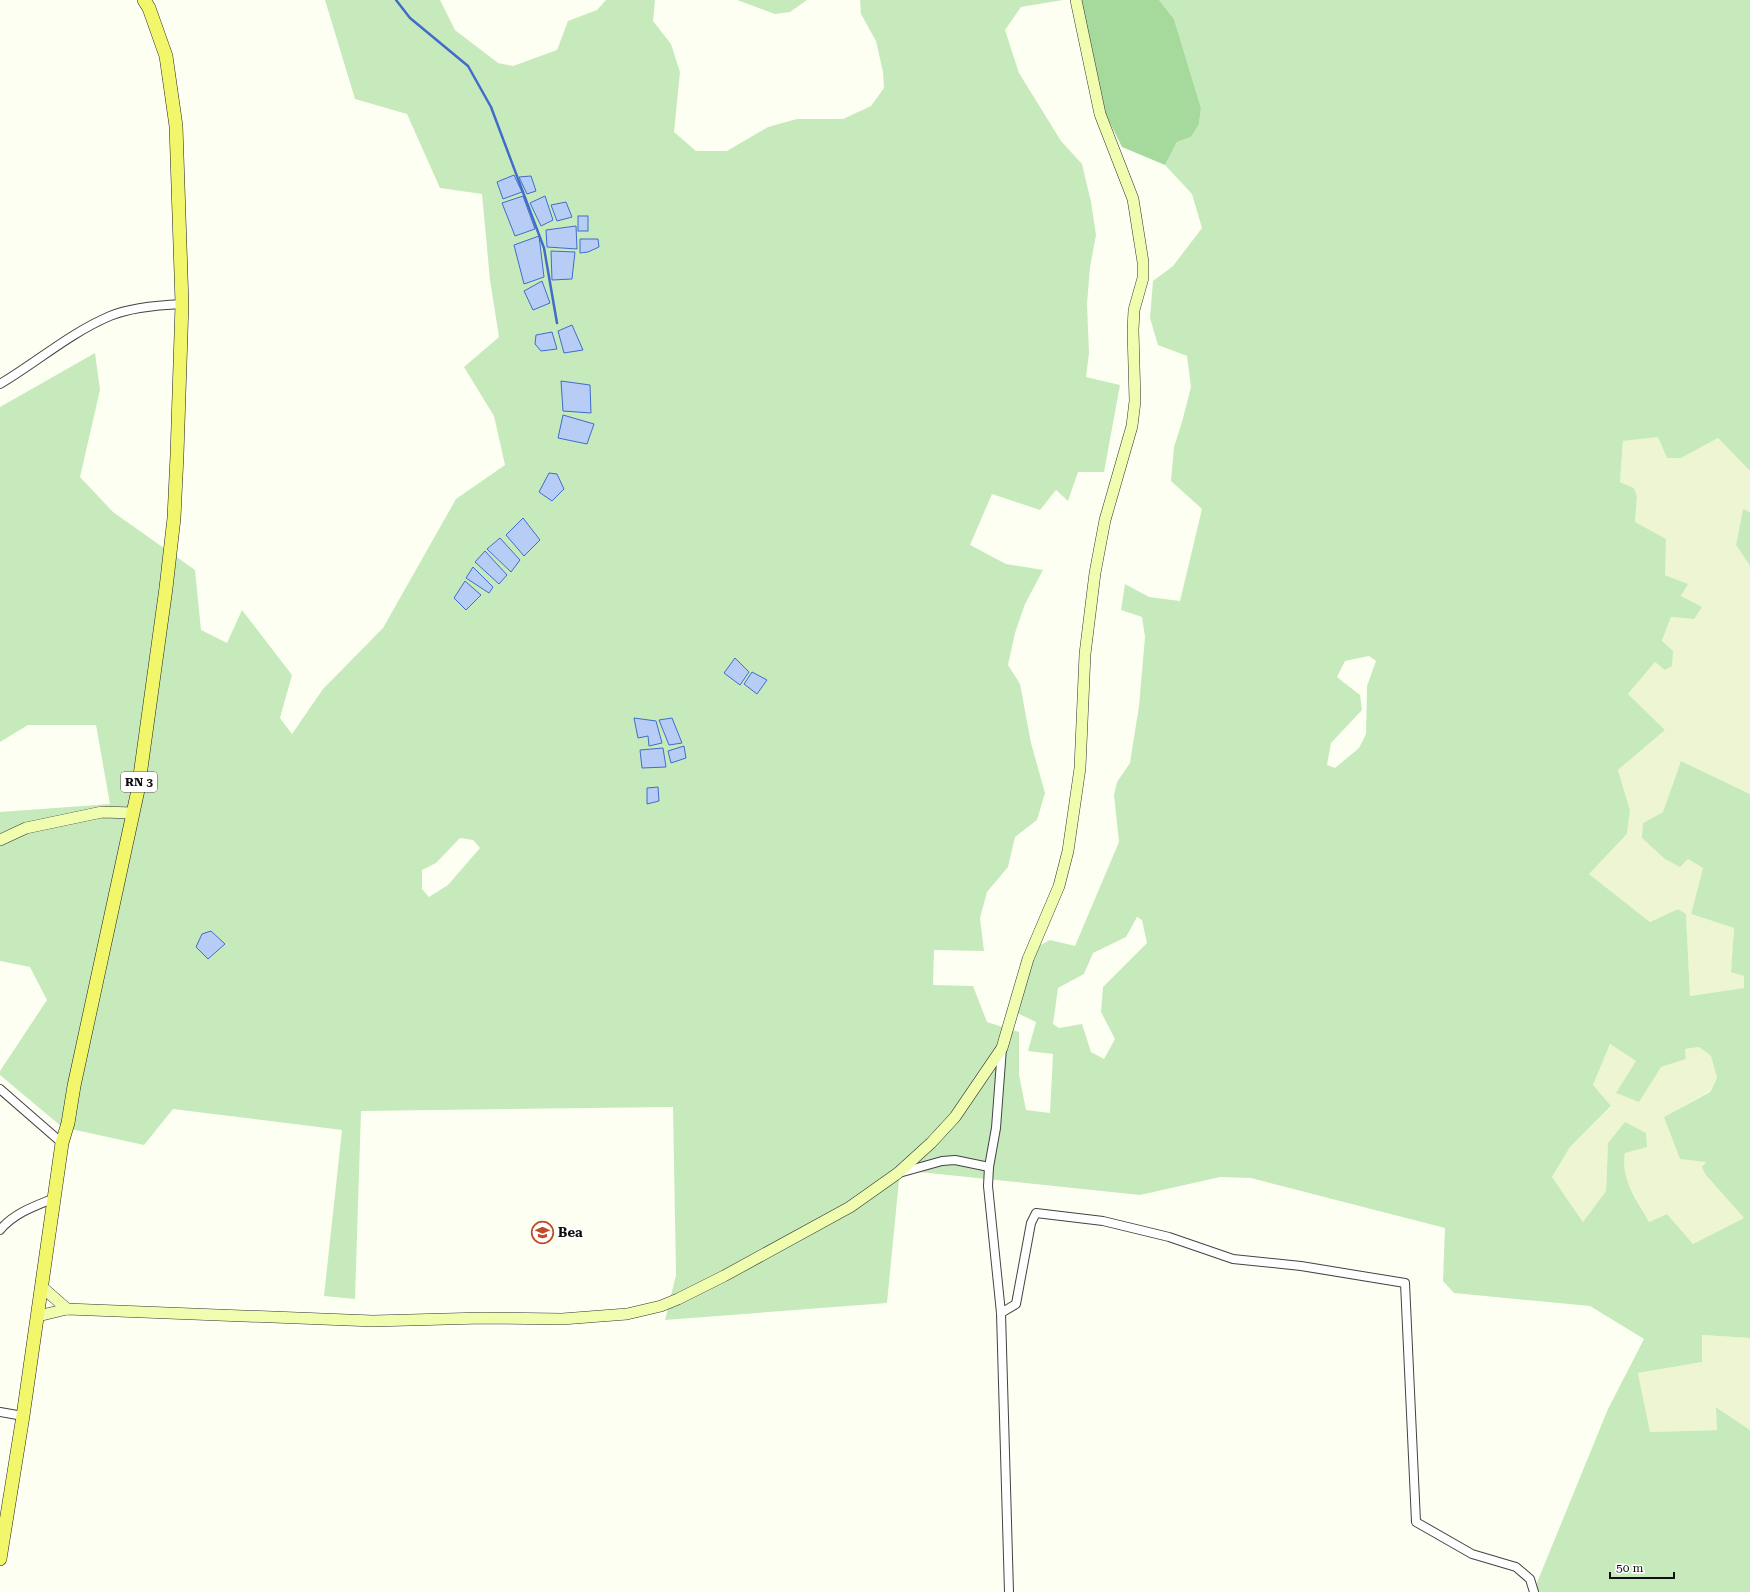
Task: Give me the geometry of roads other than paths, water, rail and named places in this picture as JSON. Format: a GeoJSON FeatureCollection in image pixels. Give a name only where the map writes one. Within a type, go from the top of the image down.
{"type":"FeatureCollection","features":[{"type":"Feature","properties":{"kind":"main road","name":"RN 3"},"geometry":{"type":"LineString","coordinates":[[0,1559],[38,1316],[62,1143],[68,1123],[74,1086],[133,813],[146,733],[174,518],[182,304],[176,126],[166,56],[149,8],[144,0]]}},
{"type":"Feature","properties":{"kind":"street"},"geometry":{"type":"LineString","coordinates":[[1010,1592],[1001,1314],[989,1201],[989,1167],[996,1128],[1002,1048],[1028,960],[1060,886],[1068,851],[1080,768],[1085,654],[1095,573],[1105,520],[1132,426],[1135,401],[1133,330],[1134,310],[1143,278],[1143,262],[1133,199],[1100,114],[1076,0]]}},
{"type":"Feature","properties":{"kind":"street"},"geometry":{"type":"LineString","coordinates":[[0,384],[86,327],[111,316],[159,305],[182,304]]}},
{"type":"Feature","properties":{"kind":"street"},"geometry":{"type":"LineString","coordinates":[[0,840],[26,828],[41,824],[102,812],[133,813]]}},
{"type":"Feature","properties":{"kind":"street"},"geometry":{"type":"LineString","coordinates":[[38,1316],[67,1309],[373,1321],[482,1318],[562,1319],[627,1314],[661,1306],[724,1276],[850,1207],[898,1173],[931,1143],[954,1117],[1002,1048]]}},
{"type":"Feature","properties":{"kind":"street"},"geometry":{"type":"LineString","coordinates":[[0,1090],[62,1143]]}},
{"type":"Feature","properties":{"kind":"street"},"geometry":{"type":"LineString","coordinates":[[898,1173],[942,1161],[955,1160],[989,1167]]}},
{"type":"Feature","properties":{"kind":"street"},"geometry":{"type":"LineString","coordinates":[[0,1230],[5,1224],[24,1211],[54,1198]]}},
{"type":"Feature","properties":{"kind":"street"},"geometry":{"type":"LineString","coordinates":[[1001,1314],[1016,1304],[1031,1222],[1036,1213],[1103,1221],[1170,1237],[1233,1259],[1301,1266],[1405,1283],[1416,1522],[1472,1554],[1516,1567],[1530,1579],[1534,1592]]}},
{"type":"Feature","properties":{"kind":"street"},"geometry":{"type":"LineString","coordinates":[[42,1287],[67,1309]]}},
{"type":"Feature","properties":{"kind":"street"},"geometry":{"type":"LineString","coordinates":[[0,1412],[23,1416]]}},
{"type":"Feature","properties":{"kind":"water"},"geometry":{"type":"Polygon","coordinates":[[[514,175],[522,192],[503,199],[497,182],[514,175]]]}},
{"type":"Feature","properties":{"kind":"water"},"geometry":{"type":"Polygon","coordinates":[[[531,176],[536,191],[527,194],[519,177],[531,176]]]}},
{"type":"Feature","properties":{"kind":"water"},"geometry":{"type":"Polygon","coordinates":[[[523,196],[535,229],[515,236],[502,203],[523,196]]]}},
{"type":"Feature","properties":{"kind":"water"},"geometry":{"type":"Polygon","coordinates":[[[545,196],[553,220],[541,226],[530,203],[545,196]]]}},
{"type":"Feature","properties":{"kind":"water"},"geometry":{"type":"Polygon","coordinates":[[[566,202],[572,217],[557,221],[551,205],[566,202]]]}},
{"type":"Feature","properties":{"kind":"water"},"geometry":{"type":"Polygon","coordinates":[[[578,216],[588,216],[588,231],[578,231],[578,216]]]}},
{"type":"Feature","properties":{"kind":"water"},"geometry":{"type":"Polygon","coordinates":[[[576,226],[577,249],[547,247],[546,230],[576,226]]]}},
{"type":"Feature","properties":{"kind":"water"},"geometry":{"type":"Polygon","coordinates":[[[539,236],[544,277],[524,284],[514,245],[539,236]]]}},
{"type":"Feature","properties":{"kind":"water"},"geometry":{"type":"Polygon","coordinates":[[[580,239],[598,239],[599,247],[588,252],[580,253],[580,239]]]}},
{"type":"Feature","properties":{"kind":"water"},"geometry":{"type":"Polygon","coordinates":[[[551,251],[575,252],[572,279],[552,280],[551,251]]]}},
{"type":"Feature","properties":{"kind":"water"},"geometry":{"type":"Polygon","coordinates":[[[542,281],[550,303],[533,310],[524,291],[542,281]]]}},
{"type":"Feature","properties":{"kind":"water"},"geometry":{"type":"Polygon","coordinates":[[[572,325],[583,350],[564,353],[558,331],[572,325]]]}},
{"type":"Feature","properties":{"kind":"water"},"geometry":{"type":"Polygon","coordinates":[[[552,332],[557,349],[541,351],[535,344],[536,335],[552,332]]]}},
{"type":"Feature","properties":{"kind":"water"},"geometry":{"type":"Polygon","coordinates":[[[561,381],[590,385],[591,413],[563,411],[561,381]]]}},
{"type":"Feature","properties":{"kind":"water"},"geometry":{"type":"Polygon","coordinates":[[[563,415],[594,424],[587,444],[558,438],[563,415]]]}},
{"type":"Feature","properties":{"kind":"water"},"geometry":{"type":"Polygon","coordinates":[[[549,473],[557,474],[564,489],[552,501],[539,492],[549,473]]]}},
{"type":"Feature","properties":{"kind":"water"},"geometry":{"type":"Polygon","coordinates":[[[523,518],[540,540],[524,556],[506,535],[523,518]]]}},
{"type":"Feature","properties":{"kind":"water"},"geometry":{"type":"Polygon","coordinates":[[[500,538],[520,560],[511,572],[487,549],[500,538]]]}},
{"type":"Feature","properties":{"kind":"water"},"geometry":{"type":"Polygon","coordinates":[[[485,551],[507,575],[499,584],[475,562],[485,551]]]}},
{"type":"Feature","properties":{"kind":"water"},"geometry":{"type":"Polygon","coordinates":[[[473,567],[493,587],[489,593],[466,578],[473,567]]]}},
{"type":"Feature","properties":{"kind":"water"},"geometry":{"type":"Polygon","coordinates":[[[465,581],[481,595],[466,610],[454,598],[465,581]]]}},
{"type":"Feature","properties":{"kind":"water"},"geometry":{"type":"Polygon","coordinates":[[[735,658],[749,672],[740,685],[724,673],[735,658]]]}},
{"type":"Feature","properties":{"kind":"water"},"geometry":{"type":"Polygon","coordinates":[[[752,672],[767,680],[757,694],[744,684],[752,672]]]}},
{"type":"Feature","properties":{"kind":"water"},"geometry":{"type":"Polygon","coordinates":[[[634,718],[656,721],[662,743],[649,746],[648,736],[638,738],[634,718]]]}},
{"type":"Feature","properties":{"kind":"water"},"geometry":{"type":"Polygon","coordinates":[[[672,718],[682,743],[669,745],[659,720],[672,718]]]}},
{"type":"Feature","properties":{"kind":"water"},"geometry":{"type":"Polygon","coordinates":[[[684,746],[686,758],[671,763],[668,751],[684,746]]]}},
{"type":"Feature","properties":{"kind":"water"},"geometry":{"type":"Polygon","coordinates":[[[663,748],[666,767],[642,768],[640,750],[663,748]]]}},
{"type":"Feature","properties":{"kind":"water"},"geometry":{"type":"Polygon","coordinates":[[[658,787],[659,801],[647,804],[647,788],[658,787]]]}},
{"type":"Feature","properties":{"kind":"water"},"geometry":{"type":"Polygon","coordinates":[[[211,931],[225,944],[208,959],[196,947],[202,934],[211,931]]]}},
{"type":"Feature","properties":{"kind":"waterway"},"geometry":{"type":"LineString","coordinates":[[396,0],[410,18],[468,66],[491,107],[544,248],[557,323]]}},
{"type":"Feature","properties":{"kind":"place","name":"Bea"},"geometry":{"type":"Point","coordinates":[543,1232]}}]}
